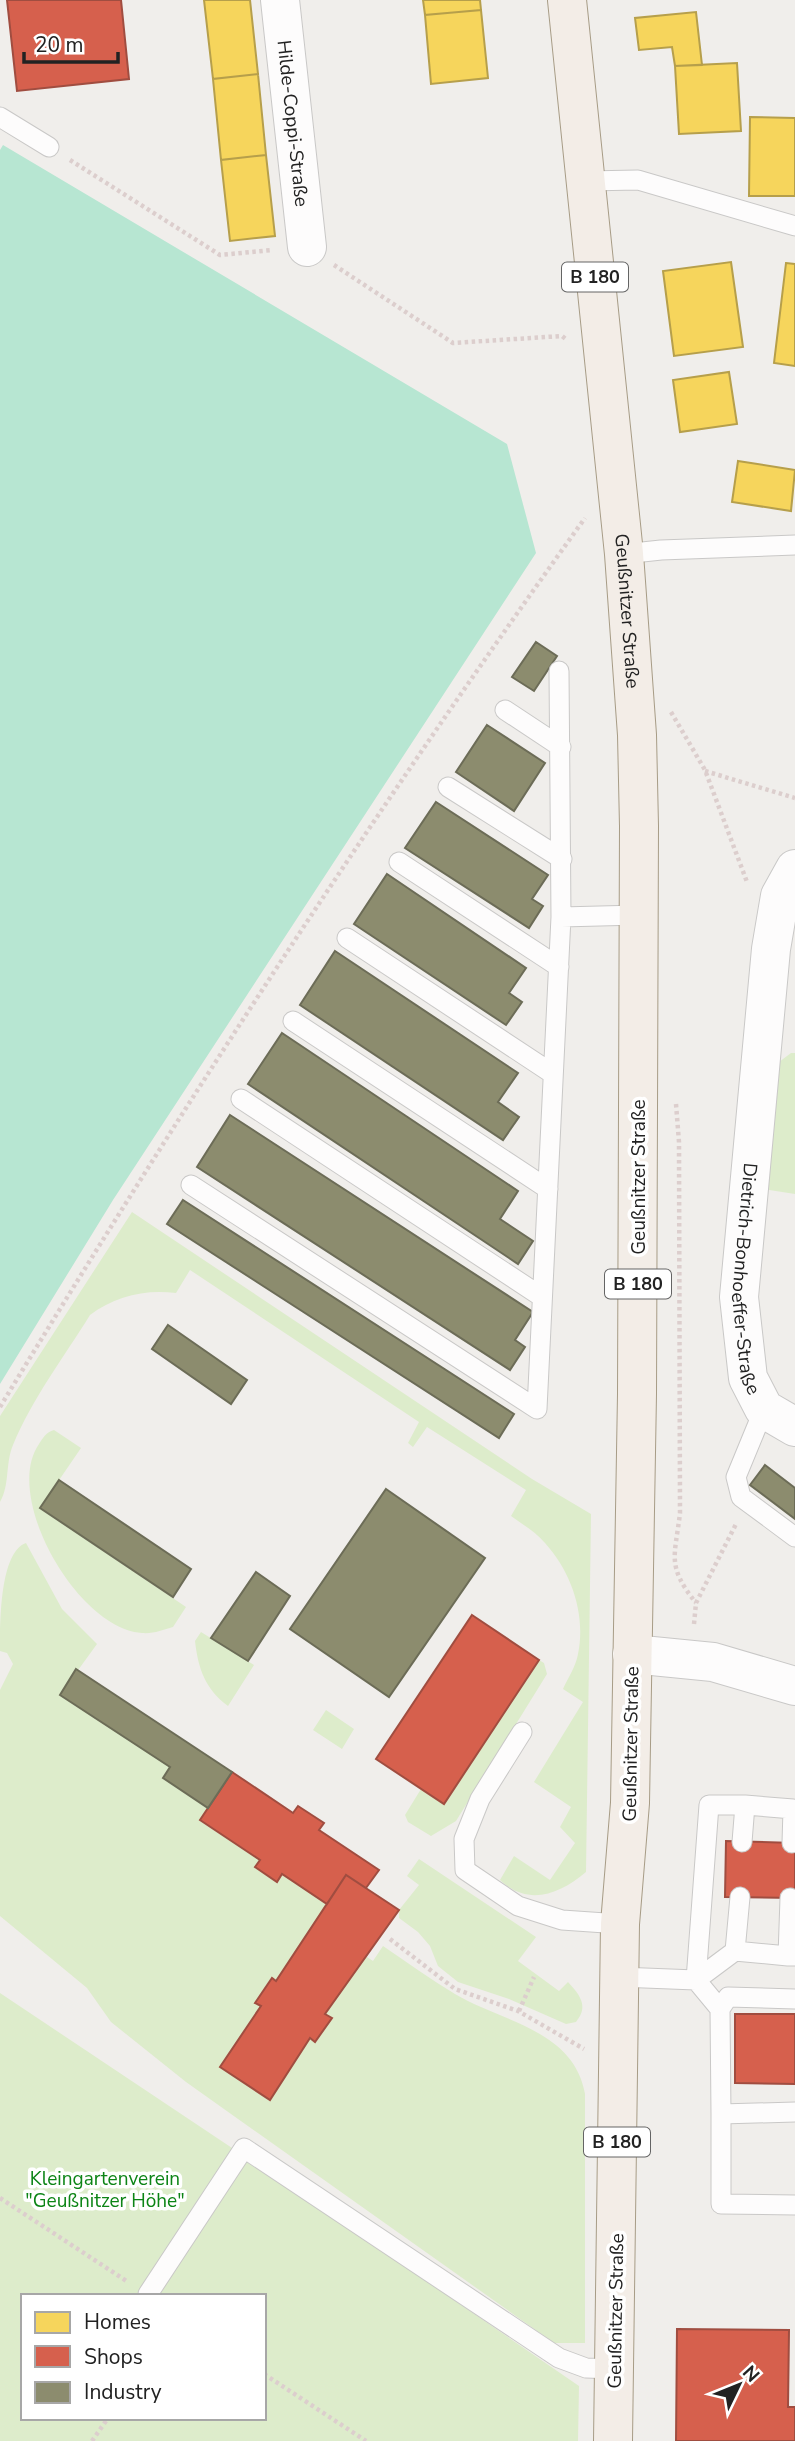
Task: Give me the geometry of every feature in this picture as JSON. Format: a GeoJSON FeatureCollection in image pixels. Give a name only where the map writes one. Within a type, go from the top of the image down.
{"type":"FeatureCollection","features":[{"type":"Feature","properties":{"kind":"main road","name":"Geußnitzer Straße"},"geometry":{"type":"LineString","coordinates":[[567,0],[624,554],[635,696],[639,827],[639,1214],[630,1802],[620,1924],[613,2441]]}},
{"type":"Feature","properties":{"kind":"street","name":"Hilde-Coppi-Straße"},"geometry":{"type":"LineString","coordinates":[[280,0],[307,247]]}},
{"type":"Feature","properties":{"kind":"street","name":"Dietrich-Bonhoeffer-Straße"},"geometry":{"type":"LineString","coordinates":[[780,1418],[748,1378],[738,1297],[779,1028],[780,895],[795,869]]}},
{"type":"Feature","properties":{"kind":"street"},"geometry":{"type":"LineString","coordinates":[[632,1654],[690,1658],[739,1668],[795,1686]]}},
{"type":"Feature","properties":{"kind":"lane"},"geometry":{"type":"LineString","coordinates":[[0,117],[49,147]]}},
{"type":"Feature","properties":{"kind":"lane"},"geometry":{"type":"LineString","coordinates":[[586,181],[638,180],[795,226]]}},
{"type":"Feature","properties":{"kind":"lane"},"geometry":{"type":"LineString","coordinates":[[624,554],[674,549],[795,545]]}},
{"type":"Feature","properties":{"kind":"lane"},"geometry":{"type":"LineString","coordinates":[[191,1185],[537,1409],[561,917],[559,671]]}},
{"type":"Feature","properties":{"kind":"lane"},"geometry":{"type":"LineString","coordinates":[[505,710],[561,747]]}},
{"type":"Feature","properties":{"kind":"lane"},"geometry":{"type":"LineString","coordinates":[[448,787],[562,859]]}},
{"type":"Feature","properties":{"kind":"lane"},"geometry":{"type":"LineString","coordinates":[[399,862],[559,968]]}},
{"type":"Feature","properties":{"kind":"lane"},"geometry":{"type":"LineString","coordinates":[[561,917],[639,915]]}},
{"type":"Feature","properties":{"kind":"lane"},"geometry":{"type":"LineString","coordinates":[[348,938],[554,1074]]}},
{"type":"Feature","properties":{"kind":"lane"},"geometry":{"type":"LineString","coordinates":[[293,1021],[548,1189]]}},
{"type":"Feature","properties":{"kind":"lane"},"geometry":{"type":"LineString","coordinates":[[241,1099],[542,1297]]}},
{"type":"Feature","properties":{"kind":"lane"},"geometry":{"type":"LineString","coordinates":[[780,1418],[736,1477],[741,1497],[795,1538]]}},
{"type":"Feature","properties":{"kind":"lane"},"geometry":{"type":"LineString","coordinates":[[522,1732],[480,1799],[464,1839],[466,1870],[518,1906],[562,1920],[620,1924]]}},
{"type":"Feature","properties":{"kind":"lane"},"geometry":{"type":"LineString","coordinates":[[720,2010],[696,1980],[709,1805],[794,1809],[792,1843]]}},
{"type":"Feature","properties":{"kind":"lane"},"geometry":{"type":"LineString","coordinates":[[742,1842],[745,1805]]}},
{"type":"Feature","properties":{"kind":"lane"},"geometry":{"type":"LineString","coordinates":[[735,1951],[740,1897]]}},
{"type":"Feature","properties":{"kind":"lane"},"geometry":{"type":"LineString","coordinates":[[619,1977],[696,1980],[735,1951],[791,1956],[790,1898]]}},
{"type":"Feature","properties":{"kind":"lane"},"geometry":{"type":"LineString","coordinates":[[795,1999],[728,1997],[720,2010],[721,2204],[795,2205]]}},
{"type":"Feature","properties":{"kind":"lane"},"geometry":{"type":"LineString","coordinates":[[721,2114],[795,2112]]}},
{"type":"Feature","properties":{"kind":"lane"},"geometry":{"type":"LineString","coordinates":[[148,2294],[244,2148],[559,2358],[586,2368],[614,2369]]}},
{"type":"Feature","properties":{"kind":"path"},"geometry":{"type":"LineString","coordinates":[[49,147],[220,255],[307,247],[453,343],[562,336],[574,346],[602,345]]}},
{"type":"Feature","properties":{"kind":"path"},"geometry":{"type":"LineString","coordinates":[[0,1407],[117,1215],[463,686],[588,513]]}},
{"type":"Feature","properties":{"kind":"path"},"geometry":{"type":"LineString","coordinates":[[635,696],[658,688],[705,771],[748,885]]}},
{"type":"Feature","properties":{"kind":"path"},"geometry":{"type":"LineString","coordinates":[[705,771],[795,798]]}},
{"type":"Feature","properties":{"kind":"path"},"geometry":{"type":"LineString","coordinates":[[690,1658],[696,1604],[747,1501]]}},
{"type":"Feature","properties":{"kind":"path"},"geometry":{"type":"LineString","coordinates":[[390,1939],[455,1989],[519,2011],[618,2069]]}},
{"type":"Feature","properties":{"kind":"path"},"geometry":{"type":"LineString","coordinates":[[519,2011],[534,1977]]}},
{"type":"Feature","properties":{"kind":"path"},"geometry":{"type":"LineString","coordinates":[[0,2198],[148,2294]]}},
{"type":"Feature","properties":{"kind":"path"},"geometry":{"type":"LineString","coordinates":[[266,2375],[366,2441]]}},
{"type":"Feature","properties":{"kind":"path"},"geometry":{"type":"LineString","coordinates":[[92,2441],[107,2420]]}},
{"type":"Feature","properties":{"kind":"green space"},"geometry":{"type":"Polygon","coordinates":[[[3,145],[507,444],[536,553],[113,1200],[0,1384],[0,150],[3,145]]]}},
{"type":"Feature","properties":{"kind":"green space"},"geometry":{"type":"Polygon","coordinates":[[[795,1053],[795,1194],[763,1189],[775,1065],[795,1053]]]}},
{"type":"Feature","properties":{"kind":"green space"},"geometry":{"type":"Polygon","coordinates":[[[132,1212],[532,1479],[591,1514],[586,1872],[576,1880],[555,1891],[533,1895],[511,1888],[500,1880],[514,1856],[550,1880],[575,1843],[560,1827],[571,1807],[534,1782],[583,1702],[563,1689],[578,1654],[580,1624],[575,1595],[563,1568],[538,1535],[511,1516],[526,1490],[427,1427],[413,1447],[408,1443],[419,1422],[190,1270],[176,1293],[131,1295],[90,1315],[21,1428],[11,1452],[0,1502],[0,1416],[132,1212]]]}},
{"type":"Feature","properties":{"kind":"green space"},"geometry":{"type":"Polygon","coordinates":[[[54,1430],[81,1448],[40,1508],[186,1607],[173,1627],[142,1633],[118,1626],[94,1609],[72,1585],[53,1557],[38,1526],[30,1495],[30,1467],[39,1444],[54,1430]]]}},
{"type":"Feature","properties":{"kind":"green space"},"geometry":{"type":"Polygon","coordinates":[[[26,1543],[62,1609],[97,1644],[60,1695],[170,1767],[163,1778],[208,1808],[200,1821],[260,1860],[256,1868],[277,1882],[282,1874],[327,1904],[276,1981],[271,1978],[255,2002],[261,2006],[221,2066],[270,2099],[310,2038],[316,2042],[331,2018],[325,2014],[364,1955],[373,1961],[383,1946],[455,1994],[534,2030],[567,2055],[578,2072],[585,2094],[585,2343],[554,2343],[186,2082],[111,2022],[87,1988],[0,1916],[0,1690],[13,1664],[7,1653],[0,1651],[1,1606],[11,1559],[17,1549],[26,1543]]]}},
{"type":"Feature","properties":{"kind":"green space"},"geometry":{"type":"Polygon","coordinates":[[[201,1632],[254,1665],[228,1706],[208,1685],[201,1669],[195,1641],[201,1632]]]}},
{"type":"Feature","properties":{"kind":"green space"},"geometry":{"type":"Polygon","coordinates":[[[539,1660],[544,1663],[547,1674],[456,1821],[431,1836],[408,1822],[405,1815],[421,1789],[444,1803],[539,1660]]]}},
{"type":"Feature","properties":{"kind":"green space"},"geometry":{"type":"Polygon","coordinates":[[[326,1710],[354,1729],[342,1749],[313,1730],[326,1710]]]}},
{"type":"Feature","properties":{"kind":"green space"},"geometry":{"type":"Polygon","coordinates":[[[419,1859],[536,1937],[518,1961],[559,1991],[568,1982],[576,1991],[582,2006],[576,2022],[566,2024],[509,1999],[458,1982],[438,1966],[430,1946],[418,1932],[399,1918],[399,1910],[419,1885],[407,1876],[419,1859]]]}},
{"type":"Feature","properties":{"kind":"green space","name":"Kleingartenverein \"Geußnitzer Höhe\""},"geometry":{"type":"Polygon","coordinates":[[[0,1993],[268,2172],[579,2386],[578,2441],[0,2441],[0,1993]]]}},
{"type":"Feature","properties":{"kind":"building: Homes"},"geometry":{"type":"Polygon","coordinates":[[[204,0],[250,0],[258,74],[213,79],[204,0]]]}},
{"type":"Feature","properties":{"kind":"building: Homes"},"geometry":{"type":"Polygon","coordinates":[[[423,0],[480,0],[481,10],[425,15],[423,0]]]}},
{"type":"Feature","properties":{"kind":"building: Homes"},"geometry":{"type":"Polygon","coordinates":[[[481,10],[488,78],[431,84],[425,15],[481,10]]]}},
{"type":"Feature","properties":{"kind":"building: Homes"},"geometry":{"type":"Polygon","coordinates":[[[696,12],[702,65],[675,66],[672,47],[639,50],[635,18],[696,12]]]}},
{"type":"Feature","properties":{"kind":"building: Homes"},"geometry":{"type":"Polygon","coordinates":[[[737,63],[741,131],[679,134],[675,66],[737,63]]]}},
{"type":"Feature","properties":{"kind":"building: Homes"},"geometry":{"type":"Polygon","coordinates":[[[258,74],[266,155],[221,160],[213,79],[258,74]]]}},
{"type":"Feature","properties":{"kind":"building: Homes"},"geometry":{"type":"Polygon","coordinates":[[[750,117],[795,118],[795,196],[749,196],[750,117]]]}},
{"type":"Feature","properties":{"kind":"building: Homes"},"geometry":{"type":"Polygon","coordinates":[[[266,155],[275,236],[230,241],[221,160],[266,155]]]}},
{"type":"Feature","properties":{"kind":"building: Homes"},"geometry":{"type":"Polygon","coordinates":[[[731,262],[743,347],[674,356],[663,271],[731,262]]]}},
{"type":"Feature","properties":{"kind":"building: Homes"},"geometry":{"type":"Polygon","coordinates":[[[786,263],[795,264],[795,366],[774,363],[786,263]]]}},
{"type":"Feature","properties":{"kind":"building: Homes"},"geometry":{"type":"Polygon","coordinates":[[[729,372],[737,424],[680,432],[673,380],[729,372]]]}},
{"type":"Feature","properties":{"kind":"building: Homes"},"geometry":{"type":"Polygon","coordinates":[[[738,461],[795,470],[791,511],[732,502],[738,461]]]}},
{"type":"Feature","properties":{"kind":"building: Shops"},"geometry":{"type":"Polygon","coordinates":[[[7,0],[121,0],[129,79],[17,91],[7,0]]]}},
{"type":"Feature","properties":{"kind":"building: Shops"},"geometry":{"type":"Polygon","coordinates":[[[472,1615],[539,1660],[444,1804],[376,1759],[472,1615]]]}},
{"type":"Feature","properties":{"kind":"building: Shops"},"geometry":{"type":"Polygon","coordinates":[[[232,1772],[293,1813],[298,1806],[324,1823],[319,1830],[379,1870],[366,1888],[346,1875],[327,1904],[282,1874],[277,1882],[255,1867],[260,1860],[200,1820],[232,1772]]]}},
{"type":"Feature","properties":{"kind":"building: Shops"},"geometry":{"type":"Polygon","coordinates":[[[726,1841],[795,1843],[795,1898],[725,1897],[726,1841]]]}},
{"type":"Feature","properties":{"kind":"building: Shops"},"geometry":{"type":"Polygon","coordinates":[[[346,1875],[399,1910],[325,2014],[332,2018],[315,2042],[310,2038],[270,2100],[220,2067],[261,2006],[255,2003],[272,1978],[276,1981],[346,1875]]]}},
{"type":"Feature","properties":{"kind":"building: Shops"},"geometry":{"type":"Polygon","coordinates":[[[735,2014],[795,2014],[795,2084],[735,2083],[735,2014]]]}},
{"type":"Feature","properties":{"kind":"building: Shops"},"geometry":{"type":"Polygon","coordinates":[[[677,2329],[789,2330],[788,2407],[795,2407],[795,2441],[676,2441],[677,2329]]]}},
{"type":"Feature","properties":{"kind":"building: Industry"},"geometry":{"type":"Polygon","coordinates":[[[536,642],[557,656],[534,691],[512,677],[536,642]]]}},
{"type":"Feature","properties":{"kind":"building: Industry"},"geometry":{"type":"Polygon","coordinates":[[[487,725],[545,763],[514,811],[456,772],[487,725]]]}},
{"type":"Feature","properties":{"kind":"building: Industry"},"geometry":{"type":"Polygon","coordinates":[[[436,802],[548,875],[532,899],[543,906],[529,928],[405,848],[436,802]]]}},
{"type":"Feature","properties":{"kind":"building: Industry"},"geometry":{"type":"Polygon","coordinates":[[[387,874],[526,968],[509,993],[522,1002],[506,1025],[354,924],[387,874]]]}},
{"type":"Feature","properties":{"kind":"building: Industry"},"geometry":{"type":"Polygon","coordinates":[[[335,951],[518,1073],[498,1102],[519,1117],[503,1140],[300,1005],[335,951]]]}},
{"type":"Feature","properties":{"kind":"building: Industry"},"geometry":{"type":"Polygon","coordinates":[[[282,1033],[518,1191],[500,1219],[533,1241],[518,1264],[248,1084],[282,1033]]]}},
{"type":"Feature","properties":{"kind":"building: Industry"},"geometry":{"type":"Polygon","coordinates":[[[230,1115],[533,1312],[515,1340],[525,1347],[510,1370],[197,1167],[230,1115]]]}},
{"type":"Feature","properties":{"kind":"building: Industry"},"geometry":{"type":"Polygon","coordinates":[[[183,1200],[514,1414],[499,1438],[167,1224],[183,1200]]]}},
{"type":"Feature","properties":{"kind":"building: Industry"},"geometry":{"type":"Polygon","coordinates":[[[168,1325],[247,1380],[231,1404],[152,1349],[168,1325]]]}},
{"type":"Feature","properties":{"kind":"building: Industry"},"geometry":{"type":"Polygon","coordinates":[[[765,1465],[795,1488],[795,1519],[750,1485],[765,1465]]]}},
{"type":"Feature","properties":{"kind":"building: Industry"},"geometry":{"type":"Polygon","coordinates":[[[59,1480],[191,1569],[173,1597],[40,1508],[59,1480]]]}},
{"type":"Feature","properties":{"kind":"building: Industry"},"geometry":{"type":"Polygon","coordinates":[[[386,1489],[485,1558],[389,1697],[290,1629],[386,1489]]]}},
{"type":"Feature","properties":{"kind":"building: Industry"},"geometry":{"type":"Polygon","coordinates":[[[256,1572],[290,1596],[248,1661],[211,1638],[256,1572]]]}},
{"type":"Feature","properties":{"kind":"building: Industry"},"geometry":{"type":"Polygon","coordinates":[[[76,1669],[232,1772],[208,1808],[163,1778],[170,1767],[60,1695],[76,1669]]]}}]}
